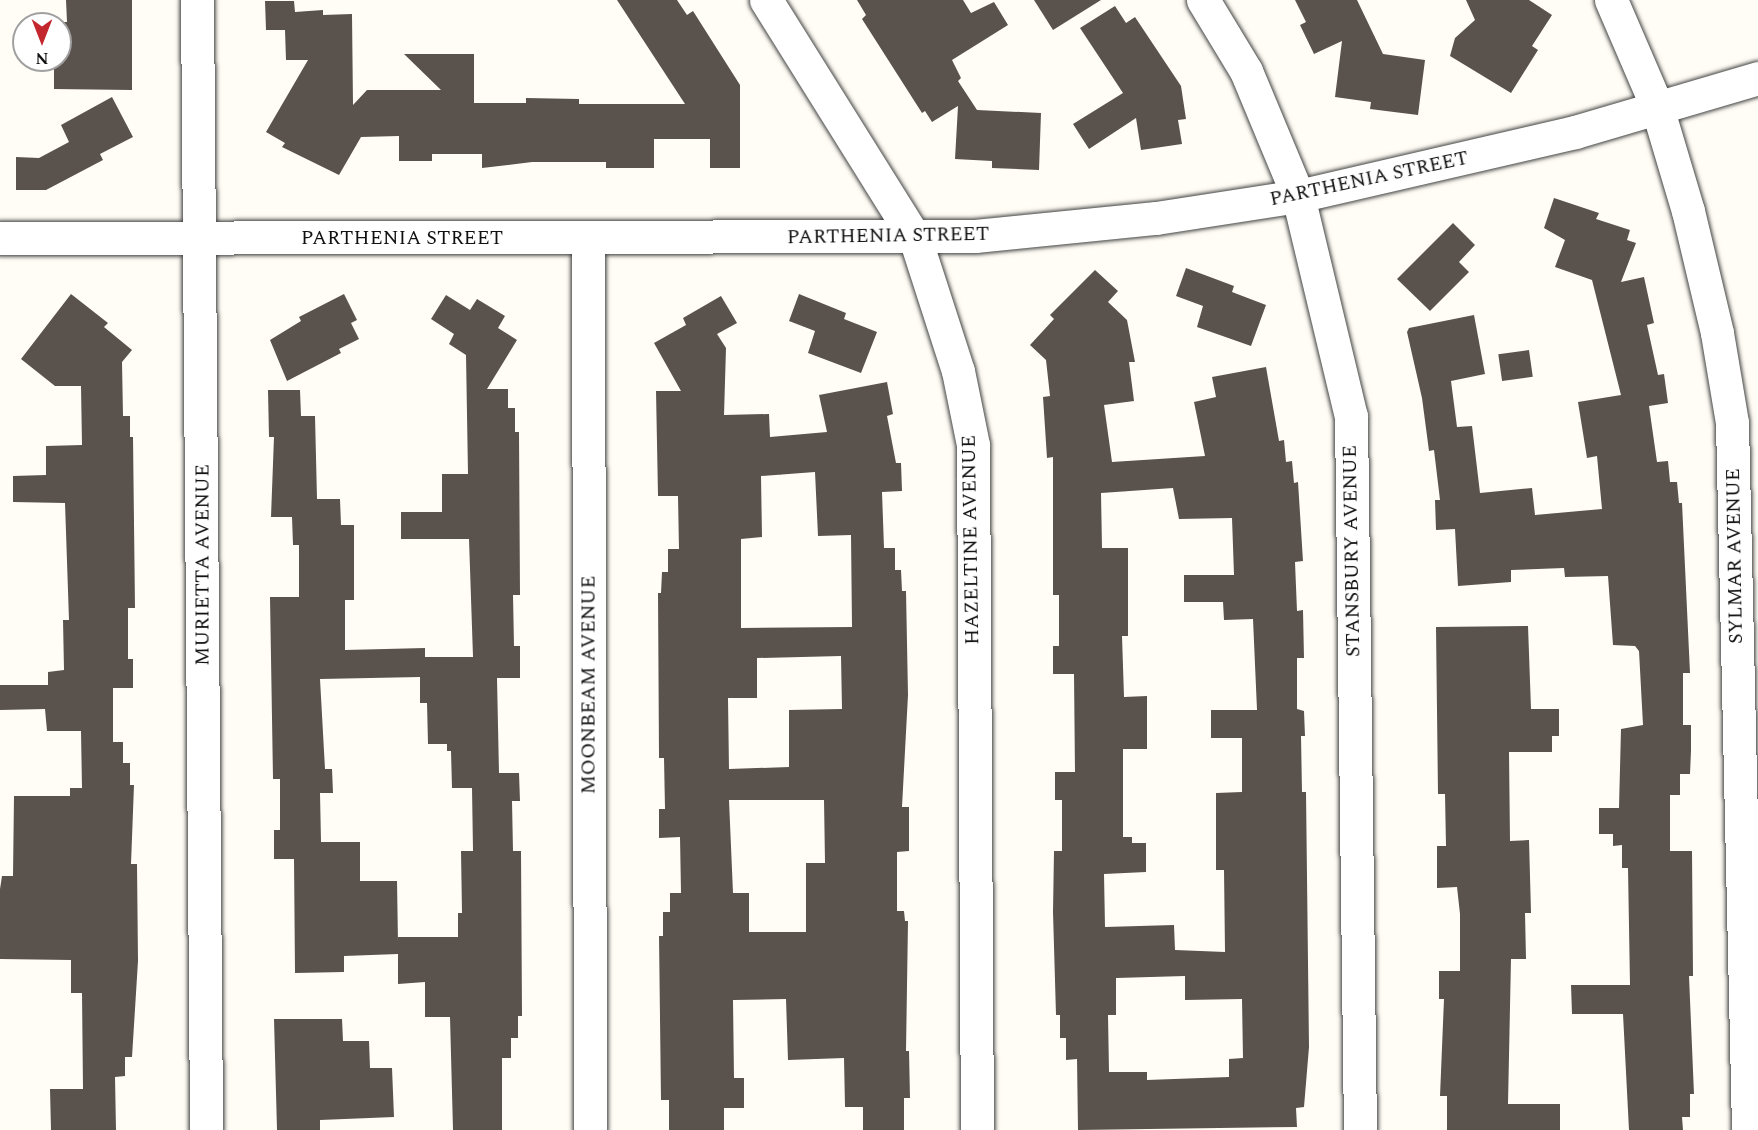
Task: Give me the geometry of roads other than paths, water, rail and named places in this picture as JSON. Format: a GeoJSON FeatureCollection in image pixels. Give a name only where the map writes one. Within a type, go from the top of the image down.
{"type":"FeatureCollection","features":[{"type":"Feature","properties":{"kind":"street","name":"MURIETTA AVENUE"},"geometry":{"type":"LineString","coordinates":[[197,0],[201,237],[206,1130]]}},
{"type":"Feature","properties":{"kind":"street","name":"HAZELTINE AVENUE"},"geometry":{"type":"LineString","coordinates":[[766,0],[915,238],[958,371],[973,445],[977,1130]]}},
{"type":"Feature","properties":{"kind":"street","name":"STANSBURY AVENUE"},"geometry":{"type":"LineString","coordinates":[[1203,0],[1246,70],[1298,196],[1351,416],[1360,1130]]}},
{"type":"Feature","properties":{"kind":"street","name":"SYLMAR AVENUE"},"geometry":{"type":"LineString","coordinates":[[1611,0],[1658,107],[1717,333],[1732,423],[1748,1130]]}},
{"type":"Feature","properties":{"kind":"street","name":"PARTHENIA STREET"},"geometry":{"type":"LineString","coordinates":[[0,238],[588,240],[915,238],[1156,218],[1298,196],[1575,132],[1758,78]]}},
{"type":"Feature","properties":{"kind":"street","name":"MOONBEAM AVENUE"},"geometry":{"type":"LineString","coordinates":[[588,240],[590,1130]]}}]}
